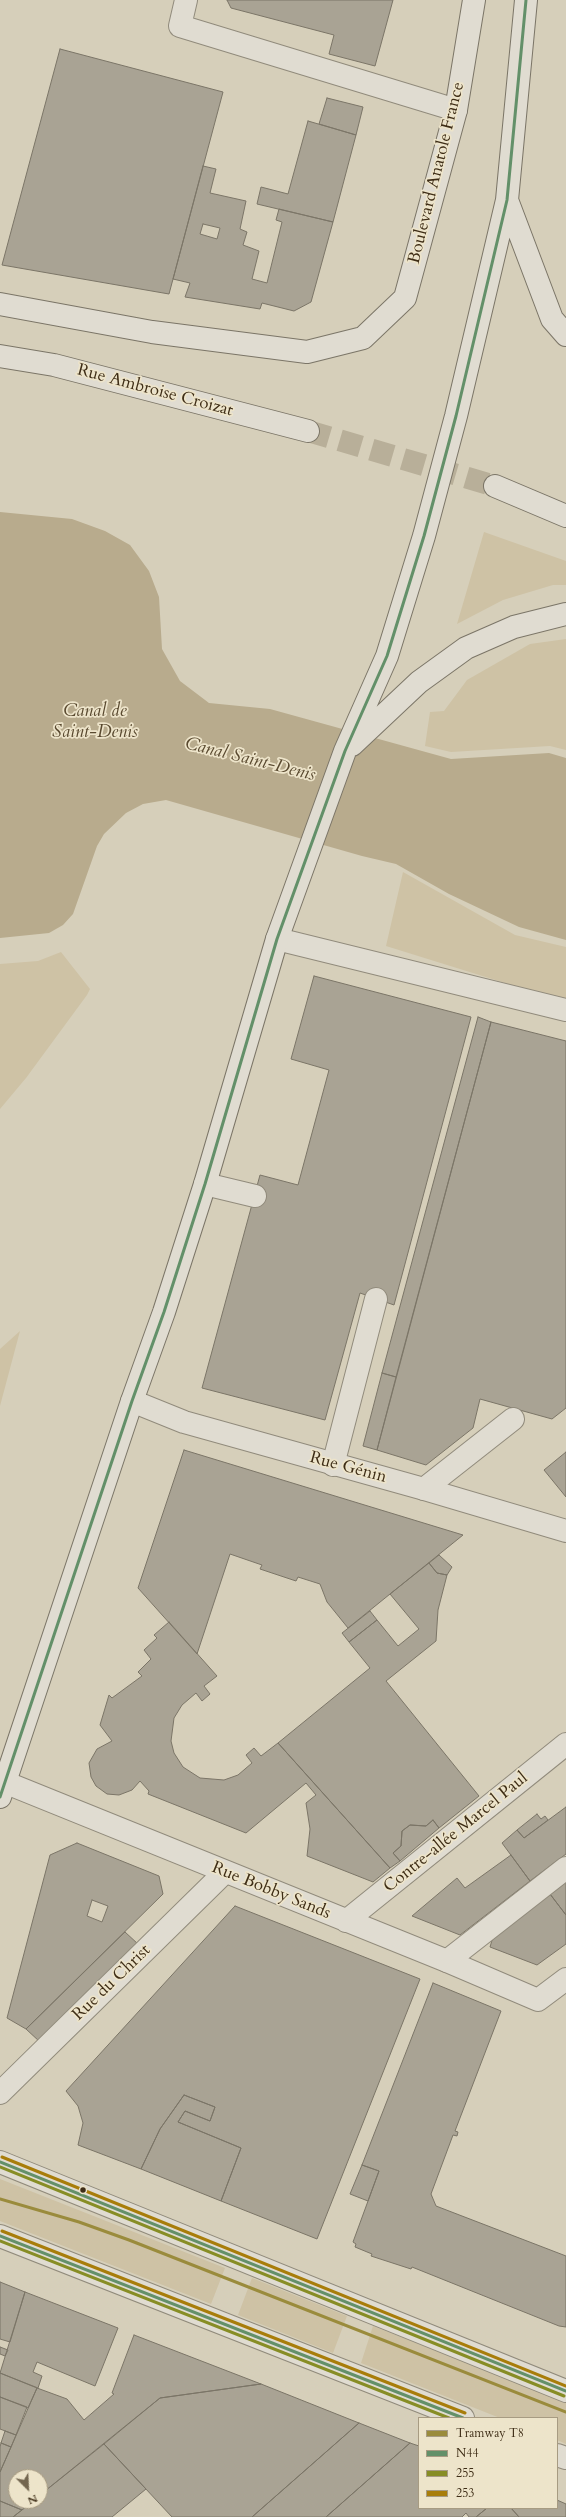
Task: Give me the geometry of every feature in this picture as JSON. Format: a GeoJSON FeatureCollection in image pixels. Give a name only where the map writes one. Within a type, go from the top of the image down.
{"type":"FeatureCollection","features":[{"type":"Feature","properties":{"kind":"main road"},"geometry":{"type":"LineString","coordinates":[[186,0],[180,26],[456,110]]}},
{"type":"Feature","properties":{"kind":"main road","name":"Boulevard Anatole France"},"geometry":{"type":"LineString","coordinates":[[0,304],[152,332],[307,352],[363,338],[405,298],[456,110],[474,0]]}},
{"type":"Feature","properties":{"kind":"main road"},"geometry":{"type":"LineString","coordinates":[[2,1789],[132,1401],[164,1312],[205,1184],[277,939],[345,751],[387,656],[424,536],[456,416],[506,200],[526,0]]}},
{"type":"Feature","properties":{"kind":"main road"},"geometry":{"type":"LineString","coordinates":[[506,200],[552,319],[566,335]]}},
{"type":"Feature","properties":{"kind":"main road","name":"Rue Ambroise Croizat"},"geometry":{"type":"LineString","coordinates":[[0,356],[54,365],[308,431]]}},
{"type":"Feature","properties":{"kind":"main road"},"geometry":{"type":"LineString","coordinates":[[566,504],[495,486],[566,516]]}},
{"type":"Feature","properties":{"kind":"main road"},"geometry":{"type":"LineString","coordinates":[[345,751],[418,682],[466,648],[514,627],[566,614]]}},
{"type":"Feature","properties":{"kind":"main road"},"geometry":{"type":"LineString","coordinates":[[277,939],[566,1010]]}},
{"type":"Feature","properties":{"kind":"main road"},"geometry":{"type":"LineString","coordinates":[[205,1184],[255,1196]]}},
{"type":"Feature","properties":{"kind":"main road"},"geometry":{"type":"LineString","coordinates":[[333,1465],[376,1299]]}},
{"type":"Feature","properties":{"kind":"main road","name":"Rue Génin"},"geometry":{"type":"LineString","coordinates":[[132,1401],[184,1422],[333,1465],[424,1489],[566,1531]]}},
{"type":"Feature","properties":{"kind":"main road"},"geometry":{"type":"LineString","coordinates":[[424,1489],[513,1419]]}},
{"type":"Feature","properties":{"kind":"main road","name":"Contre-allée Marcel Paul"},"geometry":{"type":"LineString","coordinates":[[346,1921],[566,1744]]}},
{"type":"Feature","properties":{"kind":"main road","name":"Rue Bobby Sands"},"geometry":{"type":"LineString","coordinates":[[2,1789],[225,1872],[447,1961],[538,2000],[566,1979]]}},
{"type":"Feature","properties":{"kind":"main road"},"geometry":{"type":"LineString","coordinates":[[447,1961],[566,1868]]}},
{"type":"Feature","properties":{"kind":"main road","name":"Rue du Christ"},"geometry":{"type":"LineString","coordinates":[[0,2093],[225,1872]]}},
{"type":"Feature","properties":{"kind":"main road"},"geometry":{"type":"LineString","coordinates":[[0,2162],[566,2391]]}},
{"type":"Feature","properties":{"kind":"main road"},"geometry":{"type":"LineString","coordinates":[[0,2236],[460,2417]]}},
{"type":"Feature","properties":{"kind":"shaded area"},"geometry":{"type":"Polygon","coordinates":[[[484,532],[566,561],[566,585],[553,585],[503,600],[457,624],[484,532]]]}},
{"type":"Feature","properties":{"kind":"shaded area"},"geometry":{"type":"Polygon","coordinates":[[[566,639],[566,750],[550,746],[451,752],[425,746],[430,712],[444,711],[467,680],[530,644],[566,639]]]}},
{"type":"Feature","properties":{"kind":"shaded area"},"geometry":{"type":"Polygon","coordinates":[[[403,872],[515,935],[566,947],[566,1002],[386,946],[403,872]]]}},
{"type":"Feature","properties":{"kind":"shaded area"},"geometry":{"type":"Polygon","coordinates":[[[61,952],[90,989],[26,1078],[0,1109],[0,964],[38,961],[61,952]]]}},
{"type":"Feature","properties":{"kind":"shaded area"},"geometry":{"type":"Polygon","coordinates":[[[20,1331],[0,1406],[0,1349],[20,1331]]]}},
{"type":"Feature","properties":{"kind":"shaded area"},"geometry":{"type":"Polygon","coordinates":[[[0,2179],[225,2268],[211,2304],[0,2221],[0,2179]]]}},
{"type":"Feature","properties":{"kind":"shaded area"},"geometry":{"type":"Polygon","coordinates":[[[252,2278],[347,2316],[333,2353],[238,2315],[252,2278]]]}},
{"type":"Feature","properties":{"kind":"shaded area"},"geometry":{"type":"Polygon","coordinates":[[[373,2326],[566,2402],[566,2444],[558,2440],[558,2417],[497,2417],[361,2363],[373,2326]]]}},
{"type":"Feature","properties":{"kind":"water","name":"Canal de Saint-Denis"},"geometry":{"type":"Polygon","coordinates":[[[0,512],[72,519],[105,531],[130,545],[149,571],[159,597],[162,649],[180,681],[209,703],[270,709],[451,759],[549,753],[566,758],[566,940],[519,927],[449,894],[396,864],[362,856],[166,800],[143,804],[126,813],[104,834],[97,846],[73,914],[63,925],[49,933],[0,938],[0,512]]]}},
{"type":"Feature","properties":{"kind":"building"},"geometry":{"type":"Polygon","coordinates":[[[227,0],[393,0],[375,66],[329,54],[334,35],[231,8],[227,0]]]}},
{"type":"Feature","properties":{"kind":"building"},"geometry":{"type":"Polygon","coordinates":[[[60,49],[223,92],[169,294],[2,265],[60,49]]]}},
{"type":"Feature","properties":{"kind":"building"},"geometry":{"type":"Polygon","coordinates":[[[327,98],[363,107],[356,135],[319,124],[327,98]]]}},
{"type":"Feature","properties":{"kind":"building"},"geometry":{"type":"Polygon","coordinates":[[[308,121],[356,135],[333,222],[257,204],[261,187],[288,194],[308,121]]]}},
{"type":"Feature","properties":{"kind":"building"},"geometry":{"type":"Polygon","coordinates":[[[203,166],[216,169],[210,193],[246,201],[240,229],[247,232],[243,245],[259,251],[252,279],[267,283],[282,222],[276,220],[279,209],[333,222],[311,302],[294,311],[262,303],[260,309],[185,297],[190,283],[173,279],[203,166]],[[203,224],[200,234],[217,239],[220,228],[203,224]]]}},
{"type":"Feature","properties":{"kind":"building"},"geometry":{"type":"Polygon","coordinates":[[[314,976],[471,1017],[394,1305],[360,1293],[325,1420],[202,1388],[260,1175],[298,1185],[329,1070],[291,1059],[314,976]]]}},
{"type":"Feature","properties":{"kind":"building"},"geometry":{"type":"Polygon","coordinates":[[[478,1017],[491,1022],[396,1377],[382,1373],[478,1017]]]}},
{"type":"Feature","properties":{"kind":"building"},"geometry":{"type":"Polygon","coordinates":[[[491,1022],[566,1041],[566,1408],[552,1419],[480,1399],[473,1428],[426,1465],[377,1450],[491,1022]]]}},
{"type":"Feature","properties":{"kind":"building"},"geometry":{"type":"Polygon","coordinates":[[[382,1373],[396,1377],[377,1450],[363,1446],[382,1373]]]}},
{"type":"Feature","properties":{"kind":"building"},"geometry":{"type":"Polygon","coordinates":[[[184,1450],[463,1535],[348,1628],[327,1602],[320,1584],[298,1577],[296,1581],[260,1569],[262,1565],[230,1554],[197,1654],[138,1588],[184,1450]]]}},
{"type":"Feature","properties":{"kind":"building"},"geometry":{"type":"Polygon","coordinates":[[[566,1452],[566,1497],[544,1470],[566,1452]]]}},
{"type":"Feature","properties":{"kind":"building"},"geometry":{"type":"Polygon","coordinates":[[[439,1555],[452,1567],[447,1575],[437,1573],[429,1563],[439,1555]]]}},
{"type":"Feature","properties":{"kind":"building"},"geometry":{"type":"Polygon","coordinates":[[[429,1563],[437,1573],[447,1575],[438,1610],[436,1641],[386,1681],[479,1796],[439,1828],[433,1820],[426,1826],[410,1825],[402,1831],[401,1846],[393,1853],[400,1861],[390,1868],[278,1743],[370,1668],[349,1642],[377,1620],[398,1646],[419,1629],[390,1594],[429,1563]]]}},
{"type":"Feature","properties":{"kind":"building"},"geometry":{"type":"Polygon","coordinates":[[[370,1611],[377,1620],[349,1642],[342,1633],[370,1611]]]}},
{"type":"Feature","properties":{"kind":"building"},"geometry":{"type":"Polygon","coordinates":[[[169,1622],[217,1676],[204,1686],[210,1694],[202,1701],[196,1693],[182,1705],[174,1718],[171,1741],[174,1753],[183,1767],[200,1778],[224,1780],[238,1775],[252,1763],[246,1755],[254,1748],[261,1756],[278,1743],[390,1868],[373,1882],[307,1856],[310,1829],[306,1803],[316,1795],[306,1783],[246,1833],[148,1794],[149,1791],[140,1781],[132,1790],[119,1795],[107,1794],[96,1786],[91,1777],[89,1763],[97,1749],[112,1741],[100,1725],[109,1695],[112,1698],[142,1676],[138,1672],[151,1659],[144,1650],[157,1638],[154,1635],[169,1622]]]}},
{"type":"Feature","properties":{"kind":"building"},"geometry":{"type":"Polygon","coordinates":[[[566,1807],[566,1854],[530,1881],[502,1843],[517,1830],[524,1838],[566,1807]]]}},
{"type":"Feature","properties":{"kind":"building"},"geometry":{"type":"Polygon","coordinates":[[[537,1814],[541,1819],[545,1816],[548,1820],[524,1838],[517,1830],[537,1814]]]}},
{"type":"Feature","properties":{"kind":"building"},"geometry":{"type":"Polygon","coordinates":[[[433,1820],[439,1828],[400,1861],[393,1853],[401,1846],[402,1831],[410,1825],[426,1826],[433,1820]]]}},
{"type":"Feature","properties":{"kind":"building"},"geometry":{"type":"Polygon","coordinates":[[[77,1843],[159,1876],[163,1894],[26,2029],[7,2018],[50,1855],[77,1843]],[[92,1900],[87,1916],[102,1922],[108,1906],[92,1900]]]}},
{"type":"Feature","properties":{"kind":"building"},"geometry":{"type":"Polygon","coordinates":[[[511,1855],[530,1881],[460,1935],[412,1916],[457,1878],[465,1888],[511,1855]]]}},
{"type":"Feature","properties":{"kind":"building"},"geometry":{"type":"Polygon","coordinates":[[[566,1882],[566,1915],[550,1894],[566,1882]]]}},
{"type":"Feature","properties":{"kind":"building"},"geometry":{"type":"Polygon","coordinates":[[[550,1894],[566,1915],[566,1944],[537,1965],[490,1947],[493,1937],[550,1894]]]}},
{"type":"Feature","properties":{"kind":"building"},"geometry":{"type":"Polygon","coordinates":[[[235,1906],[420,1979],[317,2239],[221,2201],[241,2148],[178,2122],[185,2111],[210,2121],[215,2107],[184,2095],[160,2129],[141,2169],[78,2145],[83,2123],[78,2106],[66,2091],[235,1906]]]}},
{"type":"Feature","properties":{"kind":"building"},"geometry":{"type":"Polygon","coordinates":[[[125,1932],[138,1944],[40,2042],[26,2029],[125,1932]]]}},
{"type":"Feature","properties":{"kind":"building"},"geometry":{"type":"Polygon","coordinates":[[[433,1983],[501,2011],[455,2131],[458,2132],[457,2136],[453,2135],[431,2194],[436,2206],[566,2256],[566,2327],[559,2326],[412,2267],[411,2269],[371,2256],[372,2254],[355,2247],[356,2244],[353,2242],[379,2171],[362,2165],[433,1983]]]}},
{"type":"Feature","properties":{"kind":"building"},"geometry":{"type":"Polygon","coordinates":[[[184,2095],[215,2107],[210,2121],[185,2111],[178,2122],[241,2148],[221,2201],[141,2169],[160,2129],[184,2095]]]}},
{"type":"Feature","properties":{"kind":"building"},"geometry":{"type":"Polygon","coordinates":[[[362,2165],[379,2171],[368,2201],[350,2194],[362,2165]]]}},
{"type":"Feature","properties":{"kind":"building"},"geometry":{"type":"Polygon","coordinates":[[[0,2282],[25,2292],[10,2342],[0,2339],[0,2282]]]}},
{"type":"Feature","properties":{"kind":"building"},"geometry":{"type":"Polygon","coordinates":[[[25,2292],[118,2328],[95,2386],[37,2362],[33,2372],[42,2376],[38,2388],[0,2373],[25,2292]]]}},
{"type":"Feature","properties":{"kind":"building"},"geometry":{"type":"Polygon","coordinates":[[[134,2335],[261,2384],[160,2398],[48,2489],[48,2469],[8,2469],[8,2504],[0,2501],[0,2472],[37,2388],[67,2399],[84,2420],[114,2394],[112,2393],[134,2335]]]}},
{"type":"Feature","properties":{"kind":"building"},"geometry":{"type":"Polygon","coordinates":[[[0,2347],[8,2350],[5,2356],[0,2354],[0,2347]]]}},
{"type":"Feature","properties":{"kind":"building"},"geometry":{"type":"Polygon","coordinates":[[[0,2373],[37,2388],[28,2408],[0,2397],[0,2373]]]}},
{"type":"Feature","properties":{"kind":"building"},"geometry":{"type":"Polygon","coordinates":[[[261,2384],[359,2423],[252,2517],[172,2517],[104,2444],[160,2398],[261,2384]]]}},
{"type":"Feature","properties":{"kind":"building"},"geometry":{"type":"Polygon","coordinates":[[[0,2397],[27,2407],[16,2435],[0,2429],[0,2397]]]}},
{"type":"Feature","properties":{"kind":"building"},"geometry":{"type":"Polygon","coordinates":[[[359,2423],[410,2443],[326,2517],[252,2517],[359,2423]]]}},
{"type":"Feature","properties":{"kind":"building"},"geometry":{"type":"Polygon","coordinates":[[[5,2431],[16,2435],[11,2447],[1,2443],[5,2431]]]}},
{"type":"Feature","properties":{"kind":"building"},"geometry":{"type":"Polygon","coordinates":[[[1,2443],[11,2447],[0,2472],[0,2447],[1,2443]]]}},
{"type":"Feature","properties":{"kind":"building"},"geometry":{"type":"Polygon","coordinates":[[[410,2443],[418,2446],[418,2509],[486,2509],[476,2517],[469,2517],[466,2513],[462,2517],[326,2517],[410,2443]]]}},
{"type":"Feature","properties":{"kind":"building"},"geometry":{"type":"Polygon","coordinates":[[[104,2444],[146,2489],[112,2517],[13,2517],[23,2509],[48,2509],[48,2489],[104,2444]]]}},
{"type":"Feature","properties":{"kind":"building"},"geometry":{"type":"Polygon","coordinates":[[[558,2500],[566,2504],[566,2517],[519,2517],[512,2509],[558,2509],[558,2500]]]}},
{"type":"Feature","properties":{"kind":"building"},"geometry":{"type":"Polygon","coordinates":[[[0,2501],[8,2504],[8,2509],[22,2510],[13,2517],[0,2517],[0,2501]]]}},
{"type":"Feature","properties":{"kind":"building"},"geometry":{"type":"Polygon","coordinates":[[[486,2509],[512,2509],[519,2517],[476,2517],[486,2509]]]}},
{"type":"Feature","properties":{"kind":"tunnel"},"geometry":{"type":"LineString","coordinates":[[308,431],[495,486]]}},
{"type":"Feature","properties":{"kind":"tram line","name":"T8"},"geometry":{"type":"LineString","coordinates":[[0,2199],[79,2222],[129,2240],[566,2412]]}},
{"type":"Feature","properties":{"kind":"transit line","name":"N44"},"geometry":{"type":"LineString","coordinates":[[0,1797],[132,1401],[164,1312],[205,1184],[277,939],[345,751],[387,656],[424,536],[456,416],[507,200],[526,0]]}},
{"type":"Feature","properties":{"kind":"transit line","name":"253"},"geometry":{"type":"LineString","coordinates":[[2,2157],[566,2386]]}},
{"type":"Feature","properties":{"kind":"transit line","name":"N44"},"geometry":{"type":"LineString","coordinates":[[0,2162],[566,2391]]}},
{"type":"Feature","properties":{"kind":"transit line","name":"255"},"geometry":{"type":"LineString","coordinates":[[0,2167],[564,2396]]}},
{"type":"Feature","properties":{"kind":"transit line","name":"253"},"geometry":{"type":"LineString","coordinates":[[2,2231],[465,2413]]}},
{"type":"Feature","properties":{"kind":"transit line","name":"N44"},"geometry":{"type":"LineString","coordinates":[[0,2236],[460,2417]]}},
{"type":"Feature","properties":{"kind":"transit line","name":"255"},"geometry":{"type":"LineString","coordinates":[[0,2241],[446,2417]]}},
{"type":"Feature","properties":{"kind":"water label","name":"Canal Saint-Denis"},"geometry":{"type":"Point","coordinates":[250,760]}}]}
